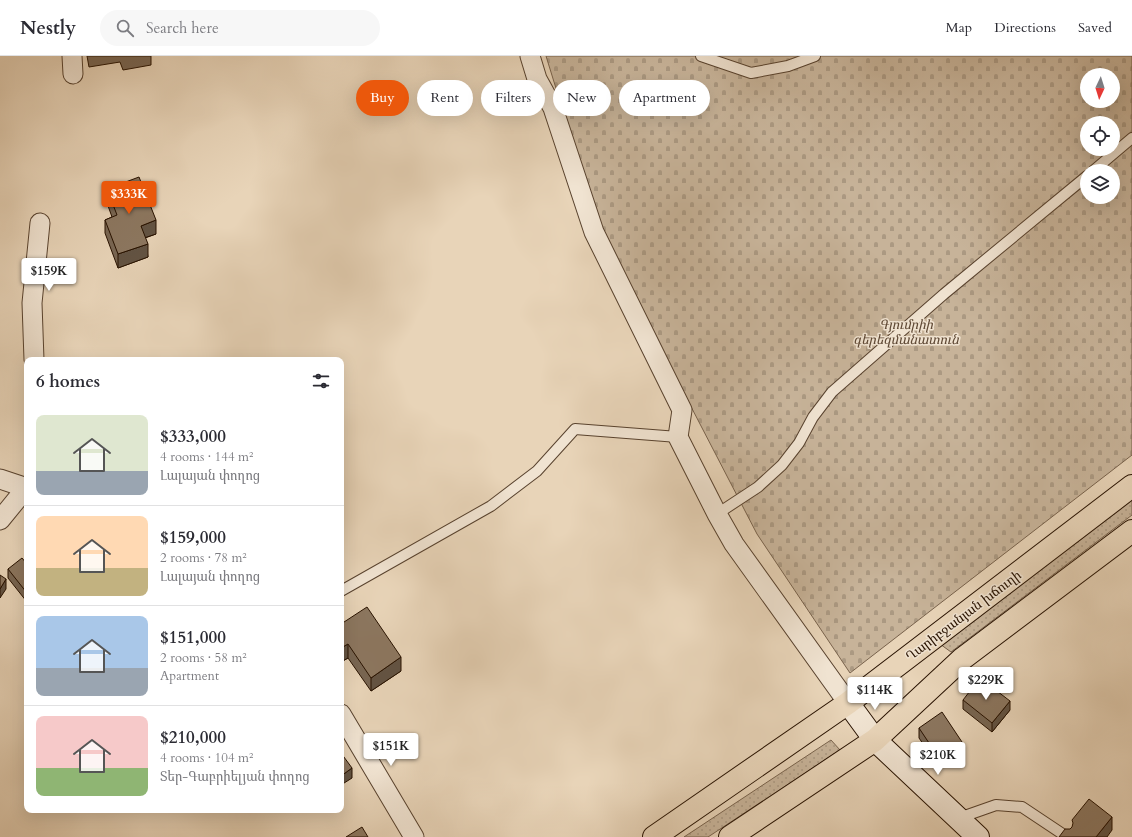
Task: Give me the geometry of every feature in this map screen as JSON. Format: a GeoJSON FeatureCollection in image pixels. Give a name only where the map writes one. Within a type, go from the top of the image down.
{"type":"FeatureCollection","features":[{"type":"Feature","properties":{"kind":"highway","name":"Ղարիբջանյան խճուղի"},"geometry":{"type":"LineString","coordinates":[[654,837],[848,703],[1132,486]]}},
{"type":"Feature","properties":{"kind":"highway"},"geometry":{"type":"LineString","coordinates":[[730,837],[875,740],[962,659],[1132,531]]}},
{"type":"Feature","properties":{"kind":"main road"},"geometry":{"type":"LineString","coordinates":[[848,703],[875,740],[978,837]]}},
{"type":"Feature","properties":{"kind":"street"},"geometry":{"type":"LineString","coordinates":[[530,56],[537,80],[553,108],[594,232],[682,410],[678,437],[734,544],[848,703]]}},
{"type":"Feature","properties":{"kind":"street"},"geometry":{"type":"LineString","coordinates":[[34,357],[32,303],[40,223]]}},
{"type":"Feature","properties":{"kind":"street"},"geometry":{"type":"LineString","coordinates":[[0,479],[24,486]]}},
{"type":"Feature","properties":{"kind":"street"},"geometry":{"type":"LineString","coordinates":[[0,520],[24,491]]}},
{"type":"Feature","properties":{"kind":"street"},"geometry":{"type":"LineString","coordinates":[[344,719],[414,837]]}},
{"type":"Feature","properties":{"kind":"lane"},"geometry":{"type":"LineString","coordinates":[[701,56],[751,73],[788,66],[815,56]]}},
{"type":"Feature","properties":{"kind":"lane"},"geometry":{"type":"LineString","coordinates":[[1101,164],[1132,138]]}},
{"type":"Feature","properties":{"kind":"lane"},"geometry":{"type":"LineString","coordinates":[[717,514],[758,486],[782,465],[799,443],[813,417],[832,392],[944,294],[1080,182]]}},
{"type":"Feature","properties":{"kind":"lane"},"geometry":{"type":"LineString","coordinates":[[344,589],[491,506],[537,471],[575,429],[678,437]]}},
{"type":"Feature","properties":{"kind":"lane"},"geometry":{"type":"LineString","coordinates":[[959,818],[996,805],[1022,806],[1067,837]]}},
{"type":"Feature","properties":{"kind":"green space","name":"Գյումրիի գերեզմանատուն"},"geometry":{"type":"Polygon","coordinates":[[[546,56],[1132,56],[1132,455],[850,673],[757,534],[600,231],[565,116],[611,116],[611,80],[553,80],[546,56]]]}},
{"type":"Feature","properties":{"kind":"green space"},"geometry":{"type":"Polygon","coordinates":[[[1132,498],[1132,515],[951,652],[940,644],[1132,498]]]}},
{"type":"Feature","properties":{"kind":"green space"},"geometry":{"type":"Polygon","coordinates":[[[831,740],[840,750],[708,837],[684,837],[831,740]]]}},
{"type":"Feature","properties":{"kind":"building"},"geometry":{"type":"Polygon","coordinates":[[[139,177],[156,220],[141,226],[148,244],[118,254],[105,220],[117,215],[107,189],[139,177]]]}},
{"type":"Feature","properties":{"kind":"building"},"geometry":{"type":"Polygon","coordinates":[[[22,558],[24,560],[24,589],[8,569],[22,558]]]}},
{"type":"Feature","properties":{"kind":"building"},"geometry":{"type":"Polygon","coordinates":[[[0,575],[6,579],[0,589],[0,575]]]}},
{"type":"Feature","properties":{"kind":"building"},"geometry":{"type":"Polygon","coordinates":[[[367,607],[401,657],[371,678],[348,644],[344,646],[344,622],[367,607]]]}},
{"type":"Feature","properties":{"kind":"building"},"geometry":{"type":"Polygon","coordinates":[[[980,678],[1010,701],[992,723],[963,700],[980,678]]]}},
{"type":"Feature","properties":{"kind":"building"},"geometry":{"type":"Polygon","coordinates":[[[942,712],[962,742],[939,758],[919,728],[942,712]]]}},
{"type":"Feature","properties":{"kind":"building"},"geometry":{"type":"Polygon","coordinates":[[[344,757],[352,768],[344,774],[344,757]]]}},
{"type":"Feature","properties":{"kind":"building"},"geometry":{"type":"Polygon","coordinates":[[[1089,799],[1112,817],[1096,837],[1059,837],[1065,829],[1070,829],[1072,827],[1072,820],[1089,799]]]}},
{"type":"Feature","properties":{"kind":"building"},"geometry":{"type":"Polygon","coordinates":[[[362,827],[368,837],[346,837],[362,827]]]}}]}
